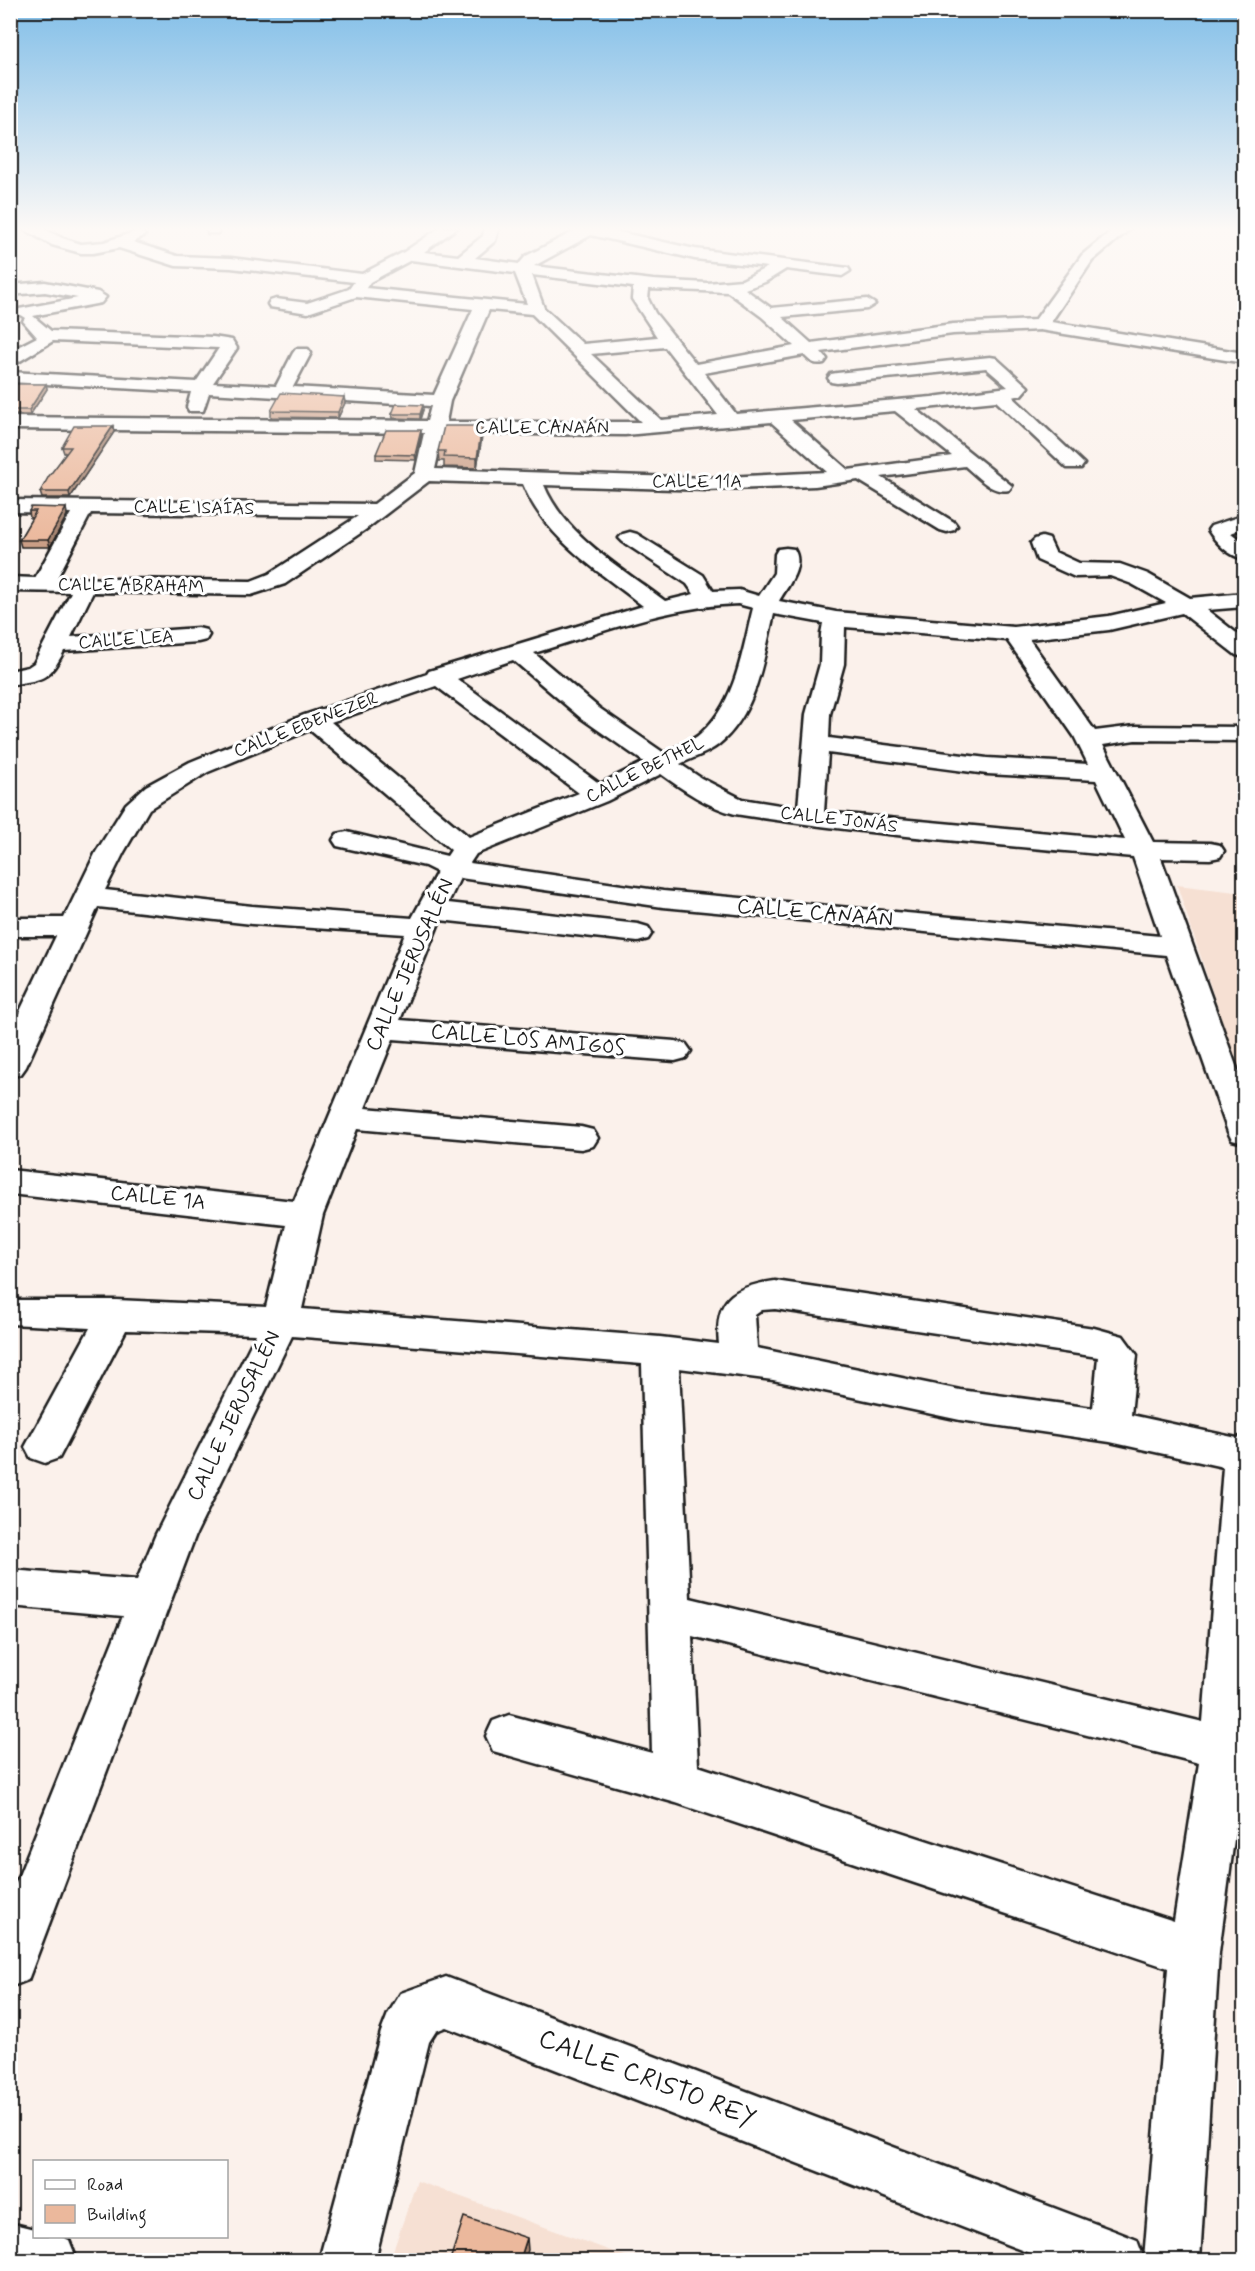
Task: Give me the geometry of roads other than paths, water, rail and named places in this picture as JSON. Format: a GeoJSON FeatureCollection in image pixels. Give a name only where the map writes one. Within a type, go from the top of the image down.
{"type":"FeatureCollection","features":[{"type":"Feature","properties":{"kind":"street"},"geometry":{"type":"LineString","coordinates":[[43,333],[46,336],[226,344],[228,348],[201,388],[195,411],[186,424]]}},
{"type":"Feature","properties":{"kind":"street"},"geometry":{"type":"LineString","coordinates":[[378,510],[424,476],[441,401],[471,333]]}},
{"type":"Feature","properties":{"kind":"street"},"geometry":{"type":"LineString","coordinates":[[563,333],[656,426]]}},
{"type":"Feature","properties":{"kind":"street"},"geometry":{"type":"LineString","coordinates":[[663,333],[731,420]]}},
{"type":"Feature","properties":{"kind":"street"},"geometry":{"type":"LineString","coordinates":[[790,333],[837,378],[856,407]]}},
{"type":"Feature","properties":{"kind":"street"},"geometry":{"type":"LineString","coordinates":[[692,370],[807,348],[918,333]]}},
{"type":"Feature","properties":{"kind":"street"},"geometry":{"type":"LineString","coordinates":[[952,333],[1019,387],[1015,391],[1000,395]]}},
{"type":"Feature","properties":{"kind":"street"},"geometry":{"type":"LineString","coordinates":[[1090,333],[1245,358]]}},
{"type":"Feature","properties":{"kind":"street"},"geometry":{"type":"LineString","coordinates":[[11,359],[45,341],[46,336]]}},
{"type":"Feature","properties":{"kind":"street"},"geometry":{"type":"LineString","coordinates":[[578,350],[669,341]]}},
{"type":"Feature","properties":{"kind":"street"},"geometry":{"type":"LineString","coordinates":[[282,392],[302,352]]}},
{"type":"Feature","properties":{"kind":"street"},"geometry":{"type":"LineString","coordinates":[[837,378],[990,362]]}},
{"type":"Feature","properties":{"kind":"street"},"geometry":{"type":"LineString","coordinates":[[10,376],[441,401]]}},
{"type":"Feature","properties":{"kind":"street"},"geometry":{"type":"LineString","coordinates":[[1000,395],[1074,464]]}},
{"type":"Feature","properties":{"kind":"street","name":"CALLE CANAÁN"},"geometry":{"type":"LineString","coordinates":[[10,423],[625,429],[1000,395]]}},
{"type":"Feature","properties":{"kind":"street"},"geometry":{"type":"LineString","coordinates":[[899,405],[1002,486]]}},
{"type":"Feature","properties":{"kind":"street"},"geometry":{"type":"LineString","coordinates":[[776,416],[853,476],[947,526]]}},
{"type":"Feature","properties":{"kind":"street","name":"CALLE 11A"},"geometry":{"type":"LineString","coordinates":[[424,476],[706,484],[853,476],[970,460]]}},
{"type":"Feature","properties":{"kind":"street"},"geometry":{"type":"LineString","coordinates":[[531,478],[541,503],[566,534],[661,609]]}},
{"type":"Feature","properties":{"kind":"street","name":"CALLE ISAÍAS"},"geometry":{"type":"LineString","coordinates":[[10,506],[378,510]]}},
{"type":"Feature","properties":{"kind":"street"},"geometry":{"type":"LineString","coordinates":[[42,585],[84,507]]}},
{"type":"Feature","properties":{"kind":"street","name":"CALLE ABRAHAM"},"geometry":{"type":"LineString","coordinates":[[10,585],[251,588],[277,579],[358,526],[378,510]]}},
{"type":"Feature","properties":{"kind":"street"},"geometry":{"type":"LineString","coordinates":[[1245,521],[1218,530],[1224,538],[1245,553]]}},
{"type":"Feature","properties":{"kind":"street"},"geometry":{"type":"LineString","coordinates":[[630,538],[696,580],[707,598]]}},
{"type":"Feature","properties":{"kind":"street"},"geometry":{"type":"LineString","coordinates":[[1042,543],[1045,555],[1075,570],[1112,569],[1125,573],[1186,605],[1245,650]]}},
{"type":"Feature","properties":{"kind":"street","name":"CALLE BETHEL"},"geometry":{"type":"LineString","coordinates":[[459,858],[664,764],[709,740],[733,712],[745,685],[765,604],[785,573],[786,554]]}},
{"type":"Feature","properties":{"kind":"street"},"geometry":{"type":"LineString","coordinates":[[10,678],[36,673],[44,667],[85,586]]}},
{"type":"Feature","properties":{"kind":"street","name":"CALLE EBENEZER"},"geometry":{"type":"LineString","coordinates":[[10,1067],[88,897],[116,842],[139,804],[199,767],[313,720],[437,676],[661,609],[707,598],[739,597],[836,619],[1014,634],[1109,623],[1186,605],[1245,600]]}},
{"type":"Feature","properties":{"kind":"street"},"geometry":{"type":"LineString","coordinates":[[810,818],[819,714],[832,664],[832,634],[836,619]]}},
{"type":"Feature","properties":{"kind":"street"},"geometry":{"type":"LineString","coordinates":[[1014,634],[1089,740],[1144,850],[1245,1132]]}},
{"type":"Feature","properties":{"kind":"street","name":"CALLE LEA"},"geometry":{"type":"LineString","coordinates":[[55,645],[198,635]]}},
{"type":"Feature","properties":{"kind":"street","name":"CALLE JONÁS"},"geometry":{"type":"LineString","coordinates":[[518,651],[590,713],[692,784],[735,806],[810,818],[917,830],[1144,850],[1210,851]]}},
{"type":"Feature","properties":{"kind":"street"},"geometry":{"type":"LineString","coordinates":[[437,676],[598,795]]}},
{"type":"Feature","properties":{"kind":"street"},"geometry":{"type":"LineString","coordinates":[[313,720],[459,858]]}},
{"type":"Feature","properties":{"kind":"street"},"geometry":{"type":"LineString","coordinates":[[1089,740],[1135,734],[1245,734]]}},
{"type":"Feature","properties":{"kind":"street"},"geometry":{"type":"LineString","coordinates":[[816,744],[916,754],[987,766],[1105,773]]}},
{"type":"Feature","properties":{"kind":"street","name":"CALLE CANAÁN"},"geometry":{"type":"LineString","coordinates":[[347,840],[434,860],[459,858],[663,899],[1179,947]]}},
{"type":"Feature","properties":{"kind":"street","name":"CALLE JERUSALÉN"},"geometry":{"type":"LineString","coordinates":[[10,1962],[176,1534],[281,1321],[306,1215],[427,919],[459,858]]}},
{"type":"Feature","properties":{"kind":"street"},"geometry":{"type":"LineString","coordinates":[[88,897],[252,915],[427,919],[638,933]]}},
{"type":"Feature","properties":{"kind":"street"},"geometry":{"type":"LineString","coordinates":[[10,927],[74,927]]}},
{"type":"Feature","properties":{"kind":"street","name":"CALLE LOS AMIGOS"},"geometry":{"type":"LineString","coordinates":[[382,1028],[675,1051]]}},
{"type":"Feature","properties":{"kind":"street"},"geometry":{"type":"LineString","coordinates":[[345,1117],[581,1138]]}},
{"type":"Feature","properties":{"kind":"street","name":"CALLE 1A"},"geometry":{"type":"LineString","coordinates":[[10,1182],[306,1215]]}},
{"type":"Feature","properties":{"kind":"street"},"geometry":{"type":"LineString","coordinates":[[740,1361],[735,1318],[742,1302],[753,1297],[775,1295],[1094,1341],[1110,1346],[1118,1355],[1110,1426]]}},
{"type":"Feature","properties":{"kind":"street"},"geometry":{"type":"LineString","coordinates":[[16,1312],[281,1321],[660,1351],[773,1365],[960,1405],[1110,1426],[1244,1456]]}},
{"type":"Feature","properties":{"kind":"street"},"geometry":{"type":"LineString","coordinates":[[45,1447],[116,1314]]}},
{"type":"Feature","properties":{"kind":"street"},"geometry":{"type":"LineString","coordinates":[[660,1351],[676,1781]]}},
{"type":"Feature","properties":{"kind":"street"},"geometry":{"type":"LineString","coordinates":[[1172,2260],[1194,1952],[1224,1748],[1245,1452]]}},
{"type":"Feature","properties":{"kind":"street"},"geometry":{"type":"LineString","coordinates":[[10,1588],[150,1600]]}},
{"type":"Feature","properties":{"kind":"street"},"geometry":{"type":"LineString","coordinates":[[670,1612],[1224,1748]]}},
{"type":"Feature","properties":{"kind":"street"},"geometry":{"type":"LineString","coordinates":[[509,1736],[676,1781],[1194,1952]]}},
{"type":"Feature","properties":{"kind":"street","name":"CALLE CRISTO REY"},"geometry":{"type":"LineString","coordinates":[[347,2260],[406,2032],[419,2011],[446,2002],[1117,2260]]}},
{"type":"Feature","properties":{"kind":"street"},"geometry":{"type":"LineString","coordinates":[[10,2251],[50,2260]]}}]}
